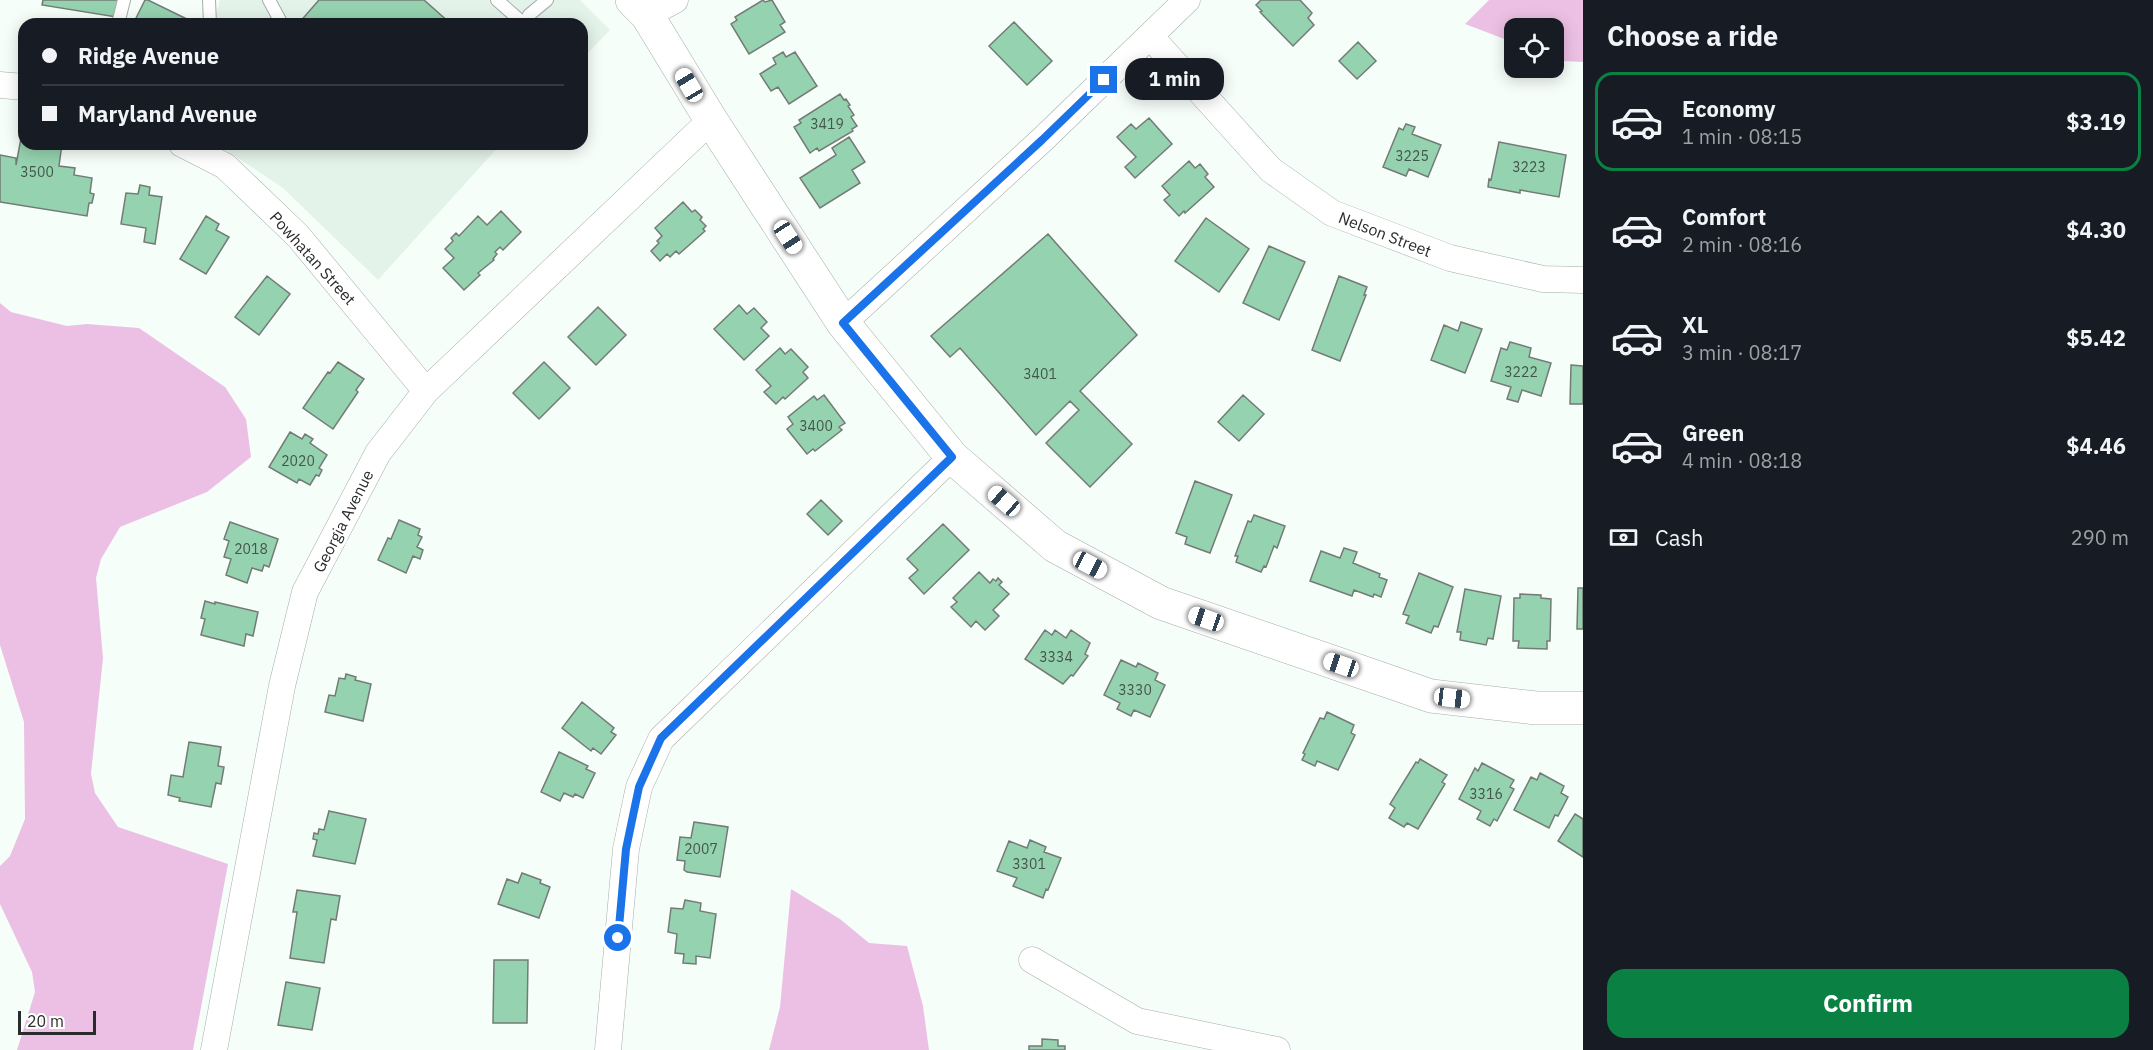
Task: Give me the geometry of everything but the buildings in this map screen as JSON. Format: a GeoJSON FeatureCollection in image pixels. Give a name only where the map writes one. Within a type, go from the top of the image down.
{"type":"FeatureCollection","features":[{"type":"Feature","properties":{"kind":"main road"},"geometry":{"type":"LineString","coordinates":[[651,5],[711,120],[843,323],[952,457],[1055,546],[1161,603],[1431,696],[1536,708],[1583,708]]}},
{"type":"Feature","properties":{"kind":"street"},"geometry":{"type":"LineString","coordinates":[[843,323],[1042,140],[1187,0]]}},
{"type":"Feature","properties":{"kind":"street","name":"Nelson Street"},"geometry":{"type":"LineString","coordinates":[[1150,36],[1271,170],[1332,213],[1450,258],[1543,279],[1583,280]]}},
{"type":"Feature","properties":{"kind":"street"},"geometry":{"type":"LineString","coordinates":[[0,85],[18,86]]}},
{"type":"Feature","properties":{"kind":"street","name":"Georgia Avenue"},"geometry":{"type":"LineString","coordinates":[[214,1050],[282,686],[305,592],[378,453],[426,391],[711,120]]}},
{"type":"Feature","properties":{"kind":"street","name":"Powhatan Street"},"geometry":{"type":"LineString","coordinates":[[194,150],[225,166],[298,236],[426,391]]}},
{"type":"Feature","properties":{"kind":"street"},"geometry":{"type":"LineString","coordinates":[[608,1050],[626,849],[639,787],[661,738],[952,457]]}},
{"type":"Feature","properties":{"kind":"street"},"geometry":{"type":"LineString","coordinates":[[1032,960],[1137,1021],[1277,1050]]}},
{"type":"Feature","properties":{"kind":"lane"},"geometry":{"type":"LineString","coordinates":[[120,18],[124,0]]}},
{"type":"Feature","properties":{"kind":"lane"},"geometry":{"type":"LineString","coordinates":[[209,0],[210,18]]}},
{"type":"Feature","properties":{"kind":"lane"},"geometry":{"type":"LineString","coordinates":[[270,0],[279,18]]}},
{"type":"Feature","properties":{"kind":"lane"},"geometry":{"type":"LineString","coordinates":[[497,0],[518,18]]}},
{"type":"Feature","properties":{"kind":"lane"},"geometry":{"type":"LineString","coordinates":[[528,18],[546,0]]}},
{"type":"Feature","properties":{"kind":"shaded area"},"geometry":{"type":"Polygon","coordinates":[[[220,0],[580,0],[610,30],[588,53],[588,18],[215,18],[220,0]]]}},
{"type":"Feature","properties":{"kind":"shaded area"},"geometry":{"type":"Polygon","coordinates":[[[1489,0],[1583,0],[1583,62],[1564,61],[1564,18],[1504,18],[1504,39],[1465,24],[1489,0]]]}},
{"type":"Feature","properties":{"kind":"shaded area"},"geometry":{"type":"Polygon","coordinates":[[[226,150],[496,150],[378,280],[283,188],[226,150]]]}},
{"type":"Feature","properties":{"kind":"shaded area"},"geometry":{"type":"Polygon","coordinates":[[[0,303],[11,312],[67,326],[87,324],[139,328],[225,387],[246,419],[251,457],[207,492],[120,527],[101,559],[96,578],[103,658],[91,774],[95,793],[118,827],[228,864],[193,1050],[17,1050],[35,992],[32,972],[0,904],[0,866],[10,856],[25,819],[24,722],[0,645],[0,303]]]}},
{"type":"Feature","properties":{"kind":"shaded area"},"geometry":{"type":"Polygon","coordinates":[[[791,889],[840,919],[869,943],[907,946],[923,1006],[929,1050],[769,1050],[780,1007],[791,889]]]}},
{"type":"Feature","properties":{"kind":"route"},"geometry":{"type":"LineString","coordinates":[[618,938],[626,849],[639,787],[661,738],[952,457],[843,323],[1104,80]]}}]}
